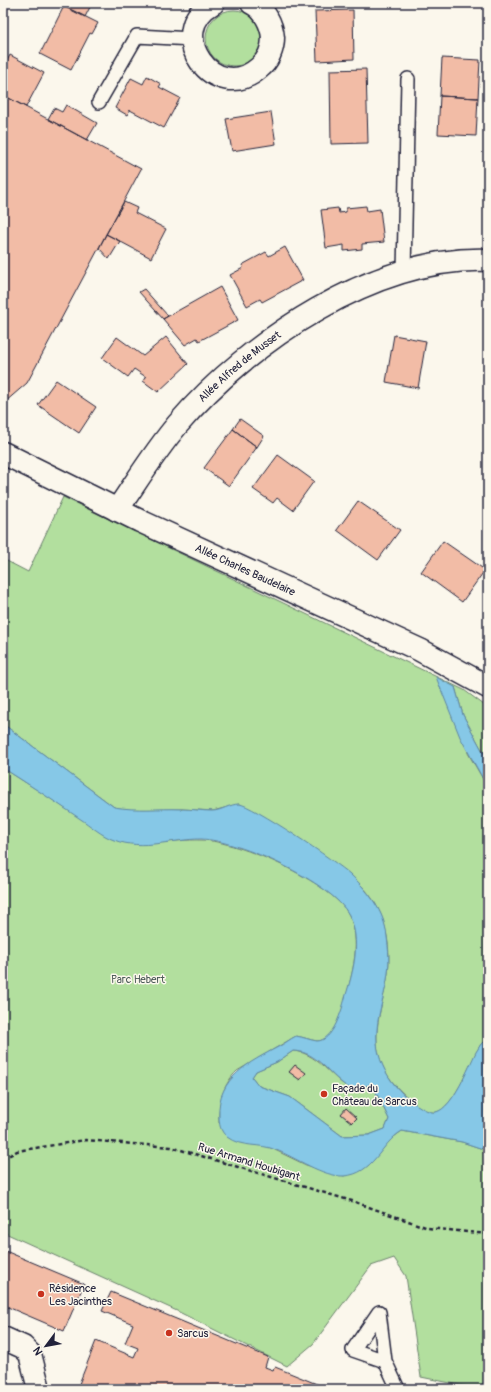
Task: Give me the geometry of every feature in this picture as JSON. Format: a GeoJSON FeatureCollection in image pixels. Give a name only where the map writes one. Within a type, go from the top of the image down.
{"type":"FeatureCollection","features":[{"type":"Feature","properties":{"kind":"street"},"geometry":{"type":"LineString","coordinates":[[213,3],[205,9],[197,19],[192,39],[194,49],[198,59],[214,74],[230,78],[243,77],[255,71],[268,57],[273,38],[268,19],[260,8],[252,3]]}},
{"type":"Feature","properties":{"kind":"street","name":"Allée Alfred de Musset"},"geometry":{"type":"LineString","coordinates":[[117,510],[163,442],[178,424],[212,388],[250,354],[290,326],[327,304],[404,272],[450,262],[488,260]]}},
{"type":"Feature","properties":{"kind":"street","name":"Allée Charles Baudelaire"},"geometry":{"type":"LineString","coordinates":[[3,453],[117,510],[420,650],[488,687]]}},
{"type":"Feature","properties":{"kind":"street"},"geometry":{"type":"LineString","coordinates":[[3,1338],[23,1347],[30,1354],[39,1389]]}},
{"type":"Feature","properties":{"kind":"lane"},"geometry":{"type":"LineString","coordinates":[[99,102],[137,36],[192,39]]}},
{"type":"Feature","properties":{"kind":"lane"},"geometry":{"type":"LineString","coordinates":[[404,272],[408,79]]}},
{"type":"Feature","properties":{"kind":"lane"},"geometry":{"type":"LineString","coordinates":[[385,1361],[398,1389]]}},
{"type":"Feature","properties":{"kind":"path","name":"Rue Armand Houbigant"},"geometry":{"type":"LineString","coordinates":[[3,1159],[17,1151],[85,1140],[171,1147],[352,1201],[428,1228],[488,1234]]}},
{"type":"Feature","properties":{"kind":"green space"},"geometry":{"type":"Polygon","coordinates":[[[229,10],[239,10],[254,18],[260,27],[262,38],[260,49],[254,58],[239,66],[229,66],[218,61],[211,54],[206,43],[206,33],[211,22],[218,15],[229,10]]]}},
{"type":"Feature","properties":{"kind":"green space"},"geometry":{"type":"Polygon","coordinates":[[[63,497],[464,690],[488,708],[488,761],[463,715],[455,687],[468,753],[488,788],[488,1040],[481,1044],[462,1082],[444,1108],[434,1112],[424,1110],[418,1106],[392,1082],[381,1063],[377,1046],[377,1035],[379,1014],[389,964],[387,937],[383,919],[375,903],[353,877],[335,864],[239,804],[213,811],[182,809],[130,810],[114,807],[3,724],[3,559],[28,572],[63,497]]]}},
{"type":"Feature","properties":{"kind":"green space","name":"Parc Hebert"},"geometry":{"type":"Polygon","coordinates":[[[3,768],[115,840],[137,843],[191,840],[218,842],[260,855],[283,866],[305,877],[339,902],[349,915],[353,925],[355,947],[353,969],[348,991],[336,1026],[323,1040],[317,1041],[296,1036],[237,1071],[228,1082],[222,1095],[219,1109],[219,1123],[306,1165],[344,1176],[369,1165],[391,1139],[402,1131],[462,1142],[483,1149],[488,1154],[488,1389],[480,1389],[421,1377],[406,1276],[394,1258],[371,1266],[313,1344],[287,1366],[177,1311],[3,1232],[3,768]]]}},
{"type":"Feature","properties":{"kind":"green space"},"geometry":{"type":"Polygon","coordinates":[[[293,1051],[303,1053],[312,1058],[342,1084],[349,1088],[358,1089],[368,1084],[373,1086],[389,1119],[385,1129],[369,1135],[342,1136],[290,1097],[259,1086],[252,1077],[256,1071],[277,1062],[293,1051]]]}},
{"type":"Feature","properties":{"kind":"water"},"geometry":{"type":"Polygon","coordinates":[[[436,677],[455,687],[463,715],[488,761],[488,788],[460,737],[436,677]]]}},
{"type":"Feature","properties":{"kind":"water"},"geometry":{"type":"Polygon","coordinates":[[[3,724],[114,807],[131,809],[185,809],[212,811],[239,804],[260,813],[276,823],[313,847],[350,874],[372,899],[381,914],[386,930],[389,968],[377,1030],[379,1054],[383,1065],[388,1075],[403,1094],[422,1108],[430,1112],[436,1112],[442,1109],[454,1095],[460,1086],[476,1052],[481,1044],[488,1040],[488,1154],[483,1149],[462,1142],[402,1131],[388,1143],[376,1158],[363,1170],[344,1176],[318,1170],[284,1153],[270,1148],[238,1143],[227,1137],[221,1130],[219,1115],[223,1091],[229,1081],[246,1065],[296,1036],[317,1041],[323,1040],[328,1036],[336,1024],[342,1010],[355,956],[355,935],[349,915],[339,902],[324,889],[282,865],[237,847],[217,841],[201,839],[190,839],[147,845],[125,843],[114,840],[101,833],[3,768],[3,724]],[[293,1051],[277,1062],[256,1071],[252,1077],[259,1086],[290,1097],[342,1136],[369,1135],[385,1129],[389,1119],[373,1086],[368,1085],[357,1089],[351,1089],[317,1060],[302,1052],[293,1051]]]}},
{"type":"Feature","properties":{"kind":"building"},"geometry":{"type":"Polygon","coordinates":[[[65,3],[92,3],[85,17],[63,6],[65,3]]]}},
{"type":"Feature","properties":{"kind":"building"},"geometry":{"type":"Polygon","coordinates":[[[64,6],[98,23],[92,34],[90,33],[71,70],[40,54],[64,6]]]}},
{"type":"Feature","properties":{"kind":"building"},"geometry":{"type":"Polygon","coordinates":[[[353,10],[354,59],[317,61],[315,11],[353,10]]]}},
{"type":"Feature","properties":{"kind":"building"},"geometry":{"type":"Polygon","coordinates":[[[10,55],[44,73],[26,107],[3,95],[3,64],[5,65],[10,55]]]}},
{"type":"Feature","properties":{"kind":"building"},"geometry":{"type":"Polygon","coordinates":[[[442,58],[480,60],[478,98],[440,96],[442,58]]]}},
{"type":"Feature","properties":{"kind":"building"},"geometry":{"type":"Polygon","coordinates":[[[366,69],[368,143],[331,144],[330,70],[366,69]]]}},
{"type":"Feature","properties":{"kind":"building"},"geometry":{"type":"Polygon","coordinates":[[[147,76],[161,84],[159,87],[180,98],[164,128],[130,110],[127,115],[115,108],[131,78],[143,84],[147,76]]]}},
{"type":"Feature","properties":{"kind":"building"},"geometry":{"type":"Polygon","coordinates":[[[3,95],[141,169],[27,383],[5,402],[3,399],[3,95]]]}},
{"type":"Feature","properties":{"kind":"building"},"geometry":{"type":"Polygon","coordinates":[[[440,96],[478,98],[476,136],[438,134],[440,96]]]}},
{"type":"Feature","properties":{"kind":"building"},"geometry":{"type":"Polygon","coordinates":[[[66,105],[97,123],[87,140],[48,119],[54,108],[62,112],[66,105]]]}},
{"type":"Feature","properties":{"kind":"building"},"geometry":{"type":"Polygon","coordinates":[[[271,112],[276,144],[232,151],[226,119],[271,112]]]}},
{"type":"Feature","properties":{"kind":"building"},"geometry":{"type":"Polygon","coordinates":[[[124,202],[137,208],[135,213],[166,229],[151,258],[106,234],[124,202]]]}},
{"type":"Feature","properties":{"kind":"building"},"geometry":{"type":"Polygon","coordinates":[[[366,206],[367,211],[380,209],[384,242],[362,244],[362,249],[344,251],[344,245],[326,248],[321,210],[338,208],[339,213],[346,212],[346,208],[366,206]]]}},
{"type":"Feature","properties":{"kind":"building"},"geometry":{"type":"Polygon","coordinates":[[[106,234],[120,241],[109,259],[99,248],[106,234]]]}},
{"type":"Feature","properties":{"kind":"building"},"geometry":{"type":"Polygon","coordinates":[[[285,247],[303,280],[262,302],[260,299],[247,306],[230,275],[243,268],[242,265],[266,252],[269,256],[285,247]]]}},
{"type":"Feature","properties":{"kind":"building"},"geometry":{"type":"Polygon","coordinates":[[[220,287],[238,320],[199,341],[197,338],[185,345],[163,319],[220,287]]]}},
{"type":"Feature","properties":{"kind":"building"},"geometry":{"type":"Polygon","coordinates":[[[144,289],[168,316],[163,319],[139,292],[144,289]]]}},
{"type":"Feature","properties":{"kind":"building"},"geometry":{"type":"Polygon","coordinates":[[[394,335],[426,341],[418,388],[386,382],[394,335]]]}},
{"type":"Feature","properties":{"kind":"building"},"geometry":{"type":"Polygon","coordinates":[[[117,337],[143,356],[166,337],[188,364],[158,392],[143,381],[146,377],[134,369],[128,377],[102,358],[117,337]]]}},
{"type":"Feature","properties":{"kind":"building"},"geometry":{"type":"Polygon","coordinates":[[[56,380],[96,407],[79,433],[38,405],[56,380]]]}},
{"type":"Feature","properties":{"kind":"building"},"geometry":{"type":"Polygon","coordinates":[[[240,419],[264,436],[257,447],[233,429],[240,419]]]}},
{"type":"Feature","properties":{"kind":"building"},"geometry":{"type":"Polygon","coordinates":[[[233,429],[257,447],[229,486],[204,468],[233,429]]]}},
{"type":"Feature","properties":{"kind":"building"},"geometry":{"type":"Polygon","coordinates":[[[278,455],[314,481],[293,510],[277,498],[273,503],[253,489],[278,455]]]}},
{"type":"Feature","properties":{"kind":"building"},"geometry":{"type":"Polygon","coordinates":[[[358,501],[400,530],[378,560],[337,530],[358,501]]]}},
{"type":"Feature","properties":{"kind":"building"},"geometry":{"type":"Polygon","coordinates":[[[443,541],[485,570],[462,602],[421,572],[443,541]]]}},
{"type":"Feature","properties":{"kind":"building"},"geometry":{"type":"Polygon","coordinates":[[[295,1065],[306,1073],[300,1080],[289,1072],[295,1065]]]}},
{"type":"Feature","properties":{"kind":"building"},"geometry":{"type":"Polygon","coordinates":[[[346,1108],[357,1118],[352,1123],[341,1114],[346,1108]]]}},
{"type":"Feature","properties":{"kind":"building","name":"Résidence Les Jacinthes"},"geometry":{"type":"Polygon","coordinates":[[[3,1250],[84,1284],[64,1331],[3,1305],[3,1250]]]}},
{"type":"Feature","properties":{"kind":"building","name":"Sarcus"},"geometry":{"type":"Polygon","coordinates":[[[111,1292],[268,1357],[265,1367],[273,1370],[275,1367],[329,1389],[77,1389],[96,1341],[134,1357],[138,1348],[125,1343],[133,1324],[102,1311],[111,1292]]]}},
{"type":"Feature","properties":{"kind":"place","name":"Façade du Château de Sarcus"},"geometry":{"type":"Point","coordinates":[324,1094]}},
{"type":"Feature","properties":{"kind":"place","name":"Résidence Les Jacinthes"},"geometry":{"type":"Point","coordinates":[41,1294]}},
{"type":"Feature","properties":{"kind":"place","name":"Sarcus"},"geometry":{"type":"Point","coordinates":[169,1333]}}]}
